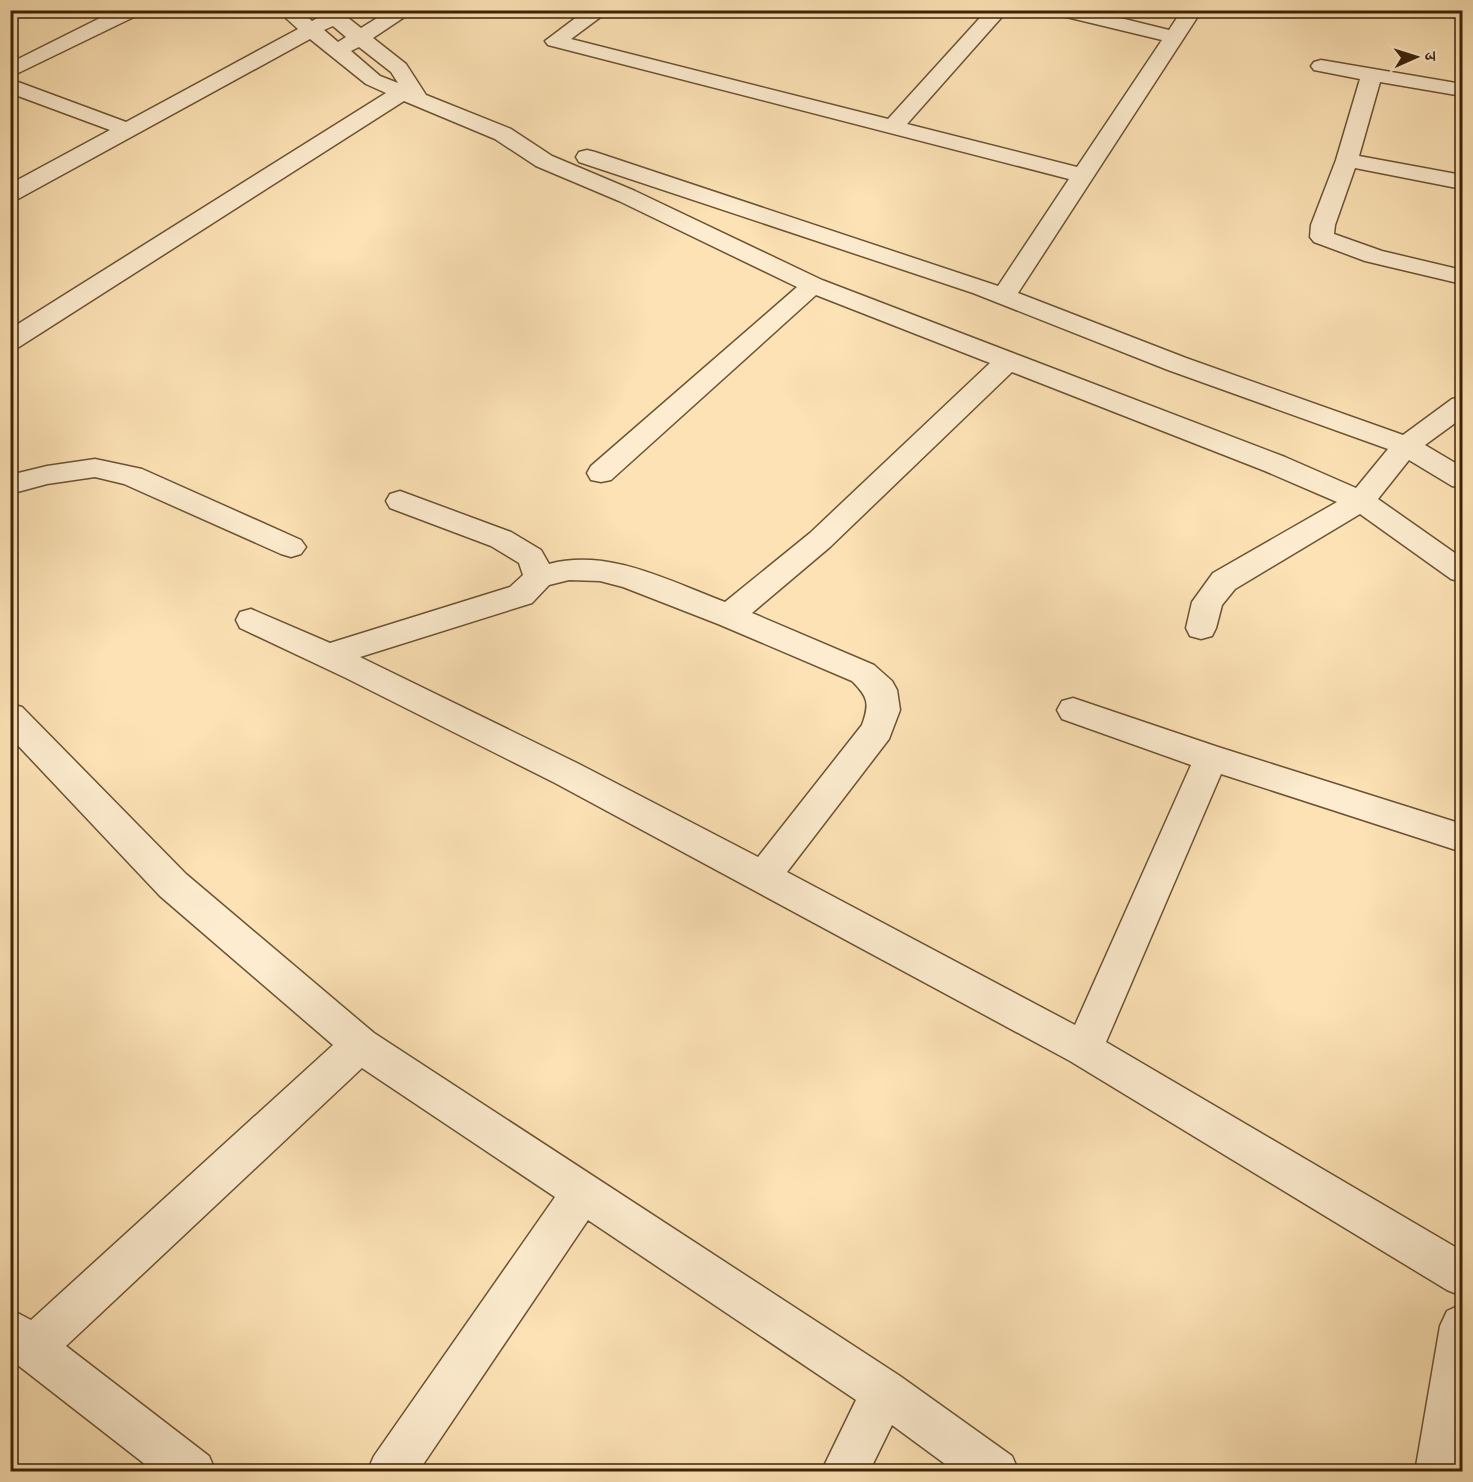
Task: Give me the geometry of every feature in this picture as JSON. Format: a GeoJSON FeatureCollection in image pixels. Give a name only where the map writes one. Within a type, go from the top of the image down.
{"type":"FeatureCollection","features":[{"type":"Feature","properties":{"kind":"street"},"geometry":{"type":"LineString","coordinates":[[10,71],[132,10]]}},
{"type":"Feature","properties":{"kind":"street"},"geometry":{"type":"LineString","coordinates":[[287,10],[374,80],[503,134],[563,149],[1004,296],[1177,364],[1406,446],[1462,479]]}},
{"type":"Feature","properties":{"kind":"street"},"geometry":{"type":"LineString","coordinates":[[337,50],[361,38],[405,10]]}},
{"type":"Feature","properties":{"kind":"street"},"geometry":{"type":"LineString","coordinates":[[600,10],[555,41],[1084,176]]}},
{"type":"Feature","properties":{"kind":"street"},"geometry":{"type":"LineString","coordinates":[[893,127],[998,10]]}},
{"type":"Feature","properties":{"kind":"street"},"geometry":{"type":"LineString","coordinates":[[1061,10],[1175,37]]}},
{"type":"Feature","properties":{"kind":"street"},"geometry":{"type":"LineString","coordinates":[[1004,296],[1192,10]]}},
{"type":"Feature","properties":{"kind":"street"},"geometry":{"type":"LineString","coordinates":[[1448,10],[1462,13]]}},
{"type":"Feature","properties":{"kind":"street"},"geometry":{"type":"LineString","coordinates":[[10,194],[310,29],[329,14],[399,68],[411,95]]}},
{"type":"Feature","properties":{"kind":"street"},"geometry":{"type":"LineString","coordinates":[[1321,66],[1462,90]]}},
{"type":"Feature","properties":{"kind":"street"},"geometry":{"type":"LineString","coordinates":[[1372,74],[1347,160],[1323,225],[1322,237],[1354,250],[1462,277]]}},
{"type":"Feature","properties":{"kind":"street"},"geometry":{"type":"LineString","coordinates":[[10,85],[126,129]]}},
{"type":"Feature","properties":{"kind":"street"},"geometry":{"type":"LineString","coordinates":[[10,341],[411,95]]}},
{"type":"Feature","properties":{"kind":"street"},"geometry":{"type":"LineString","coordinates":[[503,134],[544,161],[627,196],[813,285],[1275,464],[1361,501],[1462,572]]}},
{"type":"Feature","properties":{"kind":"street"},"geometry":{"type":"LineString","coordinates":[[1347,160],[1462,182]]}},
{"type":"Feature","properties":{"kind":"street"},"geometry":{"type":"LineString","coordinates":[[601,473],[813,285]]}},
{"type":"Feature","properties":{"kind":"street"},"geometry":{"type":"LineString","coordinates":[[729,616],[820,540],[1008,361]]}},
{"type":"Feature","properties":{"kind":"street"},"geometry":{"type":"LineString","coordinates":[[1201,628],[1207,602],[1224,581],[1361,501],[1406,446],[1462,405]]}},
{"type":"Feature","properties":{"kind":"street"},"geometry":{"type":"LineString","coordinates":[[10,485],[47,475],[95,468],[132,476],[291,547]]}},
{"type":"Feature","properties":{"kind":"street"},"geometry":{"type":"LineString","coordinates":[[400,501],[501,539],[531,557],[539,577]]}},
{"type":"Feature","properties":{"kind":"street"},"geometry":{"type":"LineString","coordinates":[[329,655],[521,595],[539,577],[569,569],[600,570],[632,578],[863,673],[881,690],[884,710],[877,729],[762,878]]}},
{"type":"Feature","properties":{"kind":"street"},"geometry":{"type":"LineString","coordinates":[[251,620],[329,655],[561,771],[1084,1049],[1462,1275]]}},
{"type":"Feature","properties":{"kind":"street"},"geometry":{"type":"LineString","coordinates":[[1073,710],[1211,758],[1462,838]]}},
{"type":"Feature","properties":{"kind":"street"},"geometry":{"type":"LineString","coordinates":[[10,716],[173,885],[360,1044],[884,1392],[996,1472]]}},
{"type":"Feature","properties":{"kind":"street"},"geometry":{"type":"LineString","coordinates":[[1084,1049],[1211,758]]}},
{"type":"Feature","properties":{"kind":"street"},"geometry":{"type":"LineString","coordinates":[[193,1472],[21,1340],[360,1044]]}},
{"type":"Feature","properties":{"kind":"street"},"geometry":{"type":"LineString","coordinates":[[390,1472],[583,1192]]}},
{"type":"Feature","properties":{"kind":"street"},"geometry":{"type":"LineString","coordinates":[[1438,1472],[1462,1326]]}},
{"type":"Feature","properties":{"kind":"street"},"geometry":{"type":"LineString","coordinates":[[844,1472],[884,1392]]}}]}
